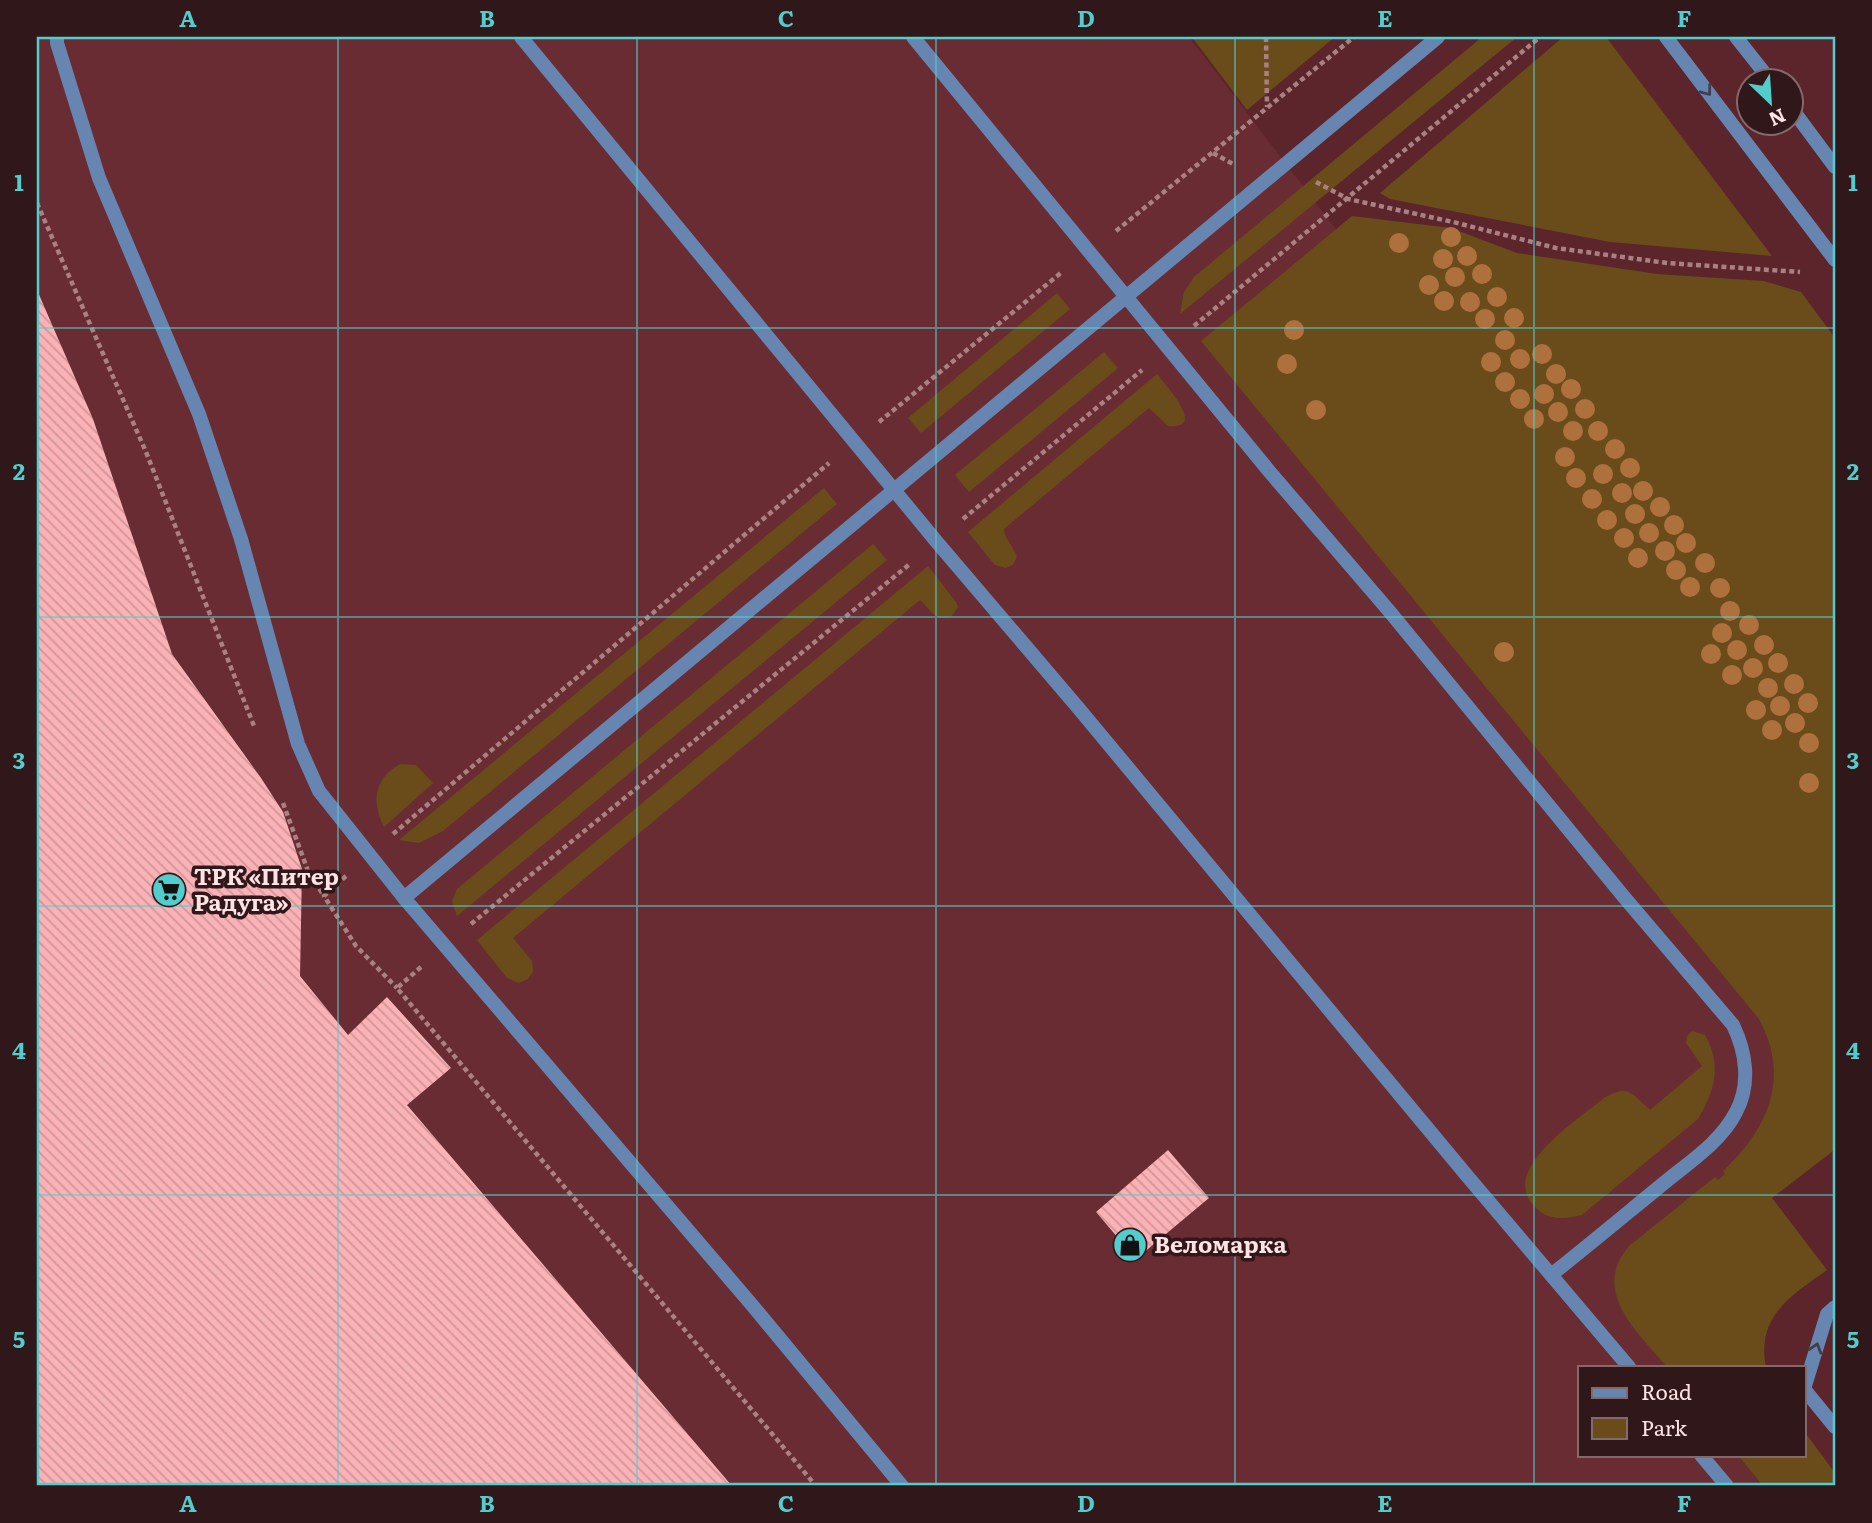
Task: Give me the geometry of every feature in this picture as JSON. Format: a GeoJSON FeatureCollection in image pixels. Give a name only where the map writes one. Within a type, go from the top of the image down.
{"type":"FeatureCollection","features":[{"type":"Feature","properties":{"kind":"street"},"geometry":{"type":"LineString","coordinates":[[57,37],[99,178],[199,414],[241,539],[298,744],[318,791],[404,898],[752,1305],[902,1486]]}},
{"type":"Feature","properties":{"kind":"street"},"geometry":{"type":"LineString","coordinates":[[521,37],[936,541],[1628,1366]]}},
{"type":"Feature","properties":{"kind":"street"},"geometry":{"type":"LineString","coordinates":[[913,37],[1733,1025],[1743,1046],[1746,1070],[1743,1095],[1736,1114],[1711,1144],[1551,1275]]}},
{"type":"Feature","properties":{"kind":"street"},"geometry":{"type":"LineString","coordinates":[[404,898],[1438,37]]}},
{"type":"Feature","properties":{"kind":"street"},"geometry":{"type":"LineString","coordinates":[[1666,37],[1835,260]]}},
{"type":"Feature","properties":{"kind":"street"},"geometry":{"type":"LineString","coordinates":[[1737,37],[1759,66]]}},
{"type":"Feature","properties":{"kind":"street"},"geometry":{"type":"LineString","coordinates":[[1806,129],[1835,167]]}},
{"type":"Feature","properties":{"kind":"street"},"geometry":{"type":"LineString","coordinates":[[1806,1382],[1827,1314],[1835,1307]]}},
{"type":"Feature","properties":{"kind":"street"},"geometry":{"type":"LineString","coordinates":[[1806,1391],[1835,1427]]}},
{"type":"Feature","properties":{"kind":"street"},"geometry":{"type":"LineString","coordinates":[[1702,1456],[1727,1486]]}},
{"type":"Feature","properties":{"kind":"path"},"geometry":{"type":"LineString","coordinates":[[1266,37],[1268,107]]}},
{"type":"Feature","properties":{"kind":"path"},"geometry":{"type":"LineString","coordinates":[[1113,233],[1354,37]]}},
{"type":"Feature","properties":{"kind":"path"},"geometry":{"type":"LineString","coordinates":[[1189,331],[1540,37]]}},
{"type":"Feature","properties":{"kind":"path"},"geometry":{"type":"LineString","coordinates":[[1349,199],[1556,248],[1667,264],[1801,272]]}},
{"type":"Feature","properties":{"kind":"path"},"geometry":{"type":"LineString","coordinates":[[37,204],[146,452],[258,735]]}},
{"type":"Feature","properties":{"kind":"path"},"geometry":{"type":"LineString","coordinates":[[387,839],[855,442],[1069,267]]}},
{"type":"Feature","properties":{"kind":"path"},"geometry":{"type":"LineString","coordinates":[[467,928],[1149,365]]}},
{"type":"Feature","properties":{"kind":"path"},"geometry":{"type":"LineString","coordinates":[[281,797],[309,872],[356,946],[397,988],[816,1486]]}},
{"type":"Feature","properties":{"kind":"path"},"geometry":{"type":"LineString","coordinates":[[324,896],[346,876]]}},
{"type":"Feature","properties":{"kind":"path"},"geometry":{"type":"LineString","coordinates":[[397,988],[421,967]]}},
{"type":"Feature","properties":{"kind":"shaded area"},"geometry":{"type":"Polygon","coordinates":[[[37,37],[1189,37],[1835,883],[1835,1125],[1652,1267],[1728,1366],[1578,1366],[1578,1456],[1796,1456],[1819,1486],[37,1486],[37,37]]]}},
{"type":"Feature","properties":{"kind":"green space"},"geometry":{"type":"Polygon","coordinates":[[[1192,37],[1335,37],[1247,110],[1192,37]]]}},
{"type":"Feature","properties":{"kind":"green space"},"geometry":{"type":"Polygon","coordinates":[[[1482,37],[1517,37],[1180,314],[1184,292],[1194,277],[1482,37]]]}},
{"type":"Feature","properties":{"kind":"green space"},"geometry":{"type":"Polygon","coordinates":[[[1563,37],[1606,37],[1772,256],[1610,242],[1390,199],[1380,193],[1563,37]]]}},
{"type":"Feature","properties":{"kind":"green space"},"geometry":{"type":"Polygon","coordinates":[[[1352,216],[1451,228],[1517,253],[1657,274],[1764,281],[1801,292],[1835,338],[1835,1153],[1833,1151],[1772,1198],[1827,1270],[1789,1299],[1771,1321],[1764,1349],[1766,1366],[1666,1366],[1622,1311],[1614,1279],[1618,1263],[1629,1246],[1715,1177],[1718,1180],[1725,1174],[1723,1171],[1739,1155],[1763,1120],[1774,1082],[1768,1040],[1759,1019],[1201,341],[1352,216]]]}},
{"type":"Feature","properties":{"kind":"green space"},"geometry":{"type":"Polygon","coordinates":[[[1057,293],[1070,309],[921,433],[908,418],[1057,293]]]}},
{"type":"Feature","properties":{"kind":"green space"},"geometry":{"type":"Polygon","coordinates":[[[1104,352],[1118,368],[969,492],[955,475],[1104,352]]]}},
{"type":"Feature","properties":{"kind":"green space"},"geometry":{"type":"Polygon","coordinates":[[[1157,374],[1180,405],[1185,421],[1180,425],[1168,426],[1149,408],[1004,529],[1017,556],[1013,565],[1006,568],[995,565],[968,532],[1157,374]]]}},
{"type":"Feature","properties":{"kind":"green space"},"geometry":{"type":"Polygon","coordinates":[[[824,488],[837,504],[443,831],[419,843],[399,840],[824,488]]]}},
{"type":"Feature","properties":{"kind":"green space"},"geometry":{"type":"Polygon","coordinates":[[[873,544],[887,560],[457,916],[452,901],[457,889],[873,544]]]}},
{"type":"Feature","properties":{"kind":"green space"},"geometry":{"type":"Polygon","coordinates":[[[928,566],[956,602],[958,607],[952,616],[938,617],[920,600],[513,938],[532,961],[533,972],[528,979],[519,983],[507,978],[477,940],[928,566]]]}},
{"type":"Feature","properties":{"kind":"green space"},"geometry":{"type":"Polygon","coordinates":[[[400,764],[416,765],[433,783],[384,827],[377,808],[377,791],[385,777],[400,764]]]}},
{"type":"Feature","properties":{"kind":"green space"},"geometry":{"type":"Polygon","coordinates":[[[1692,1031],[1705,1035],[1715,1067],[1709,1098],[1698,1119],[1582,1215],[1558,1218],[1546,1215],[1536,1208],[1526,1194],[1526,1178],[1533,1162],[1546,1147],[1577,1119],[1612,1094],[1629,1092],[1650,1110],[1702,1066],[1686,1043],[1687,1036],[1692,1031]]]}},
{"type":"Feature","properties":{"kind":"green space"},"geometry":{"type":"Polygon","coordinates":[[[1806,1434],[1835,1473],[1835,1486],[1763,1486],[1739,1456],[1806,1456],[1806,1434]]]}},
{"type":"Feature","properties":{"kind":"building","name":"ТРК «Питер Радуга»"},"geometry":{"type":"Polygon","coordinates":[[[37,290],[93,419],[172,654],[283,812],[302,869],[300,976],[348,1035],[387,997],[451,1068],[407,1105],[732,1486],[37,1486],[37,290]]]}},
{"type":"Feature","properties":{"kind":"building"},"geometry":{"type":"Polygon","coordinates":[[[1168,1150],[1209,1198],[1136,1259],[1096,1212],[1168,1150]]]}},
{"type":"Feature","properties":{"kind":"place","name":"ТРК «Питер Радуга»"},"geometry":{"type":"Point","coordinates":[169,890]}},
{"type":"Feature","properties":{"kind":"place","name":"Веломарка"},"geometry":{"type":"Point","coordinates":[1130,1245]}}]}
